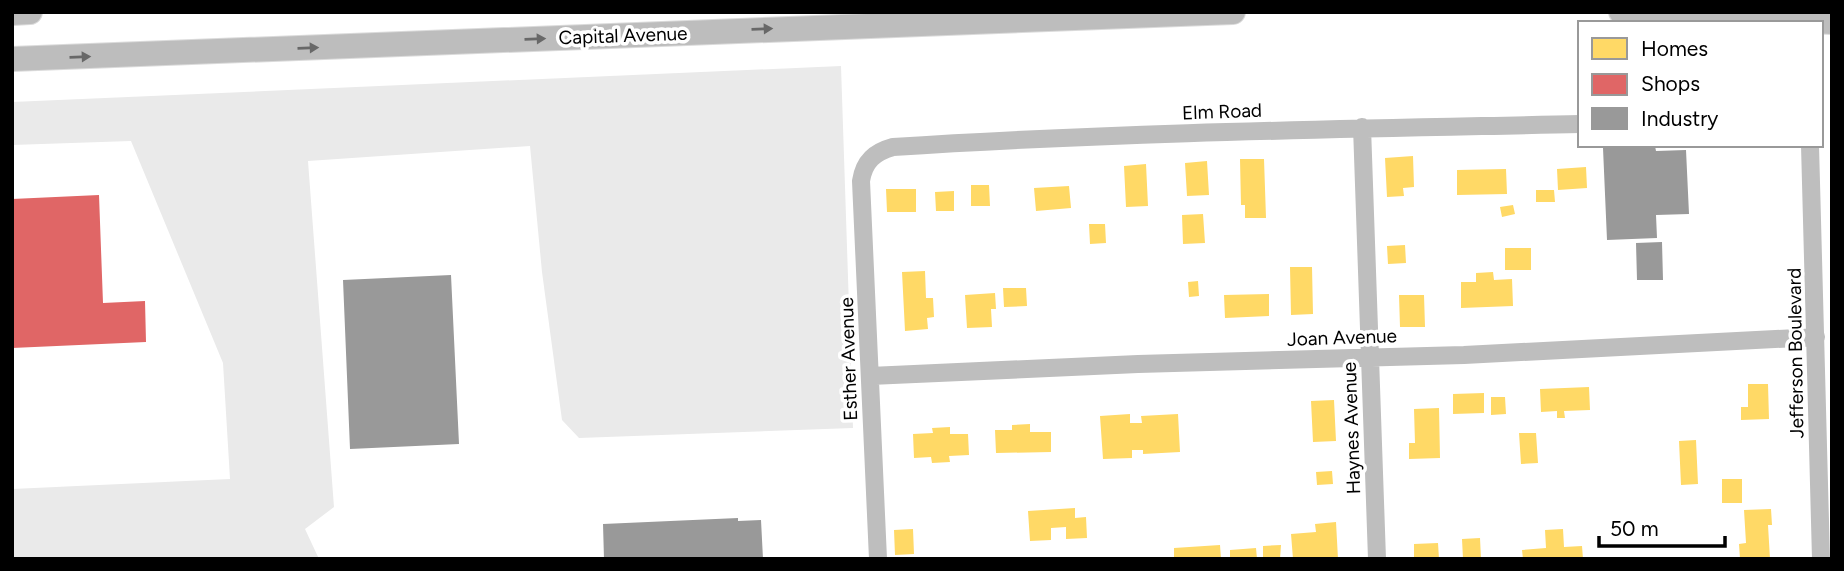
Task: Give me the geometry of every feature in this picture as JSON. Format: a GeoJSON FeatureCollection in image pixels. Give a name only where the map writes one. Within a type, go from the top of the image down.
{"type":"FeatureCollection","features":[{"type":"Feature","properties":{"kind":"highway"},"geometry":{"type":"LineString","coordinates":[[12,13],[30,12]]}},
{"type":"Feature","properties":{"kind":"highway","name":"Capital Avenue"},"geometry":{"type":"LineString","coordinates":[[12,59],[1233,12]]}},
{"type":"Feature","properties":{"kind":"highway"},"geometry":{"type":"LineString","coordinates":[[1620,12],[1806,18],[1832,22]]}},
{"type":"Feature","properties":{"kind":"street","name":"Elm Road"},"geometry":{"type":"LineString","coordinates":[[869,160],[880,151],[893,147],[989,141],[1362,127],[1578,124]]}},
{"type":"Feature","properties":{"kind":"street","name":"Haynes Avenue"},"geometry":{"type":"LineString","coordinates":[[1362,127],[1377,559]]}},
{"type":"Feature","properties":{"kind":"street","name":"Jefferson Boulevard"},"geometry":{"type":"LineString","coordinates":[[1810,147],[1821,559]]}},
{"type":"Feature","properties":{"kind":"street","name":"Esther Avenue"},"geometry":{"type":"LineString","coordinates":[[869,160],[861,181],[877,559]]}},
{"type":"Feature","properties":{"kind":"street","name":"Joan Avenue"},"geometry":{"type":"LineString","coordinates":[[870,376],[1816,337]]}},
{"type":"Feature","properties":{"kind":"shaded area"},"geometry":{"type":"Polygon","coordinates":[[[841,66],[853,428],[579,438],[562,420],[542,272],[530,146],[308,161],[334,507],[305,529],[319,559],[12,559],[12,489],[230,479],[223,363],[131,141],[12,145],[12,102],[841,66]]]}},
{"type":"Feature","properties":{"kind":"building: Homes"},"geometry":{"type":"Polygon","coordinates":[[[1413,156],[1414,187],[1403,188],[1404,196],[1387,197],[1385,158],[1413,156]]]}},
{"type":"Feature","properties":{"kind":"building: Homes"},"geometry":{"type":"Polygon","coordinates":[[[1240,159],[1264,159],[1266,218],[1245,218],[1245,205],[1241,205],[1240,159]]]}},
{"type":"Feature","properties":{"kind":"building: Homes"},"geometry":{"type":"Polygon","coordinates":[[[1207,161],[1209,195],[1187,196],[1185,163],[1207,161]]]}},
{"type":"Feature","properties":{"kind":"building: Homes"},"geometry":{"type":"Polygon","coordinates":[[[1146,164],[1148,206],[1126,207],[1124,166],[1146,164]]]}},
{"type":"Feature","properties":{"kind":"building: Homes"},"geometry":{"type":"Polygon","coordinates":[[[1586,167],[1587,188],[1558,190],[1557,169],[1586,167]]]}},
{"type":"Feature","properties":{"kind":"building: Homes"},"geometry":{"type":"Polygon","coordinates":[[[1506,169],[1507,194],[1457,195],[1457,170],[1506,169]]]}},
{"type":"Feature","properties":{"kind":"building: Homes"},"geometry":{"type":"Polygon","coordinates":[[[971,185],[989,185],[990,206],[971,206],[971,185]]]}},
{"type":"Feature","properties":{"kind":"building: Homes"},"geometry":{"type":"Polygon","coordinates":[[[1069,186],[1071,208],[1036,211],[1034,188],[1069,186]]]}},
{"type":"Feature","properties":{"kind":"building: Homes"},"geometry":{"type":"Polygon","coordinates":[[[886,189],[916,189],[916,212],[887,212],[886,189]]]}},
{"type":"Feature","properties":{"kind":"building: Homes"},"geometry":{"type":"Polygon","coordinates":[[[1536,190],[1554,190],[1555,202],[1536,202],[1536,190]]]}},
{"type":"Feature","properties":{"kind":"building: Homes"},"geometry":{"type":"Polygon","coordinates":[[[954,191],[954,211],[936,211],[935,192],[954,191]]]}},
{"type":"Feature","properties":{"kind":"building: Homes"},"geometry":{"type":"Polygon","coordinates":[[[1513,205],[1515,214],[1502,217],[1500,207],[1513,205]]]}},
{"type":"Feature","properties":{"kind":"building: Homes"},"geometry":{"type":"Polygon","coordinates":[[[1203,214],[1205,243],[1183,244],[1182,215],[1203,214]]]}},
{"type":"Feature","properties":{"kind":"building: Homes"},"geometry":{"type":"Polygon","coordinates":[[[1089,224],[1105,224],[1106,243],[1090,244],[1089,224]]]}},
{"type":"Feature","properties":{"kind":"building: Homes"},"geometry":{"type":"Polygon","coordinates":[[[1405,245],[1406,263],[1388,264],[1387,246],[1405,245]]]}},
{"type":"Feature","properties":{"kind":"building: Homes"},"geometry":{"type":"Polygon","coordinates":[[[1505,248],[1531,248],[1531,270],[1505,270],[1505,248]]]}},
{"type":"Feature","properties":{"kind":"building: Homes"},"geometry":{"type":"Polygon","coordinates":[[[1290,267],[1312,267],[1313,314],[1291,315],[1290,267]]]}},
{"type":"Feature","properties":{"kind":"building: Homes"},"geometry":{"type":"Polygon","coordinates":[[[925,271],[926,298],[933,298],[934,317],[927,318],[928,329],[905,331],[902,272],[925,271]]]}},
{"type":"Feature","properties":{"kind":"building: Homes"},"geometry":{"type":"Polygon","coordinates":[[[1493,272],[1494,280],[1512,279],[1513,306],[1461,308],[1461,282],[1476,282],[1476,273],[1493,272]]]}},
{"type":"Feature","properties":{"kind":"building: Homes"},"geometry":{"type":"Polygon","coordinates":[[[1198,281],[1199,296],[1189,297],[1188,282],[1198,281]]]}},
{"type":"Feature","properties":{"kind":"building: Homes"},"geometry":{"type":"Polygon","coordinates":[[[1003,288],[1026,288],[1027,306],[1004,307],[1003,288]]]}},
{"type":"Feature","properties":{"kind":"building: Homes"},"geometry":{"type":"Polygon","coordinates":[[[995,293],[996,309],[991,309],[992,327],[967,328],[965,295],[995,293]]]}},
{"type":"Feature","properties":{"kind":"building: Homes"},"geometry":{"type":"Polygon","coordinates":[[[1269,294],[1269,316],[1225,318],[1224,295],[1269,294]]]}},
{"type":"Feature","properties":{"kind":"building: Homes"},"geometry":{"type":"Polygon","coordinates":[[[1399,295],[1424,295],[1425,327],[1400,327],[1399,295]]]}},
{"type":"Feature","properties":{"kind":"building: Homes"},"geometry":{"type":"Polygon","coordinates":[[[1748,384],[1768,384],[1769,419],[1741,420],[1741,407],[1748,407],[1748,384]]]}},
{"type":"Feature","properties":{"kind":"building: Homes"},"geometry":{"type":"Polygon","coordinates":[[[1589,387],[1590,410],[1564,411],[1565,418],[1557,418],[1557,411],[1541,412],[1540,389],[1589,387]]]}},
{"type":"Feature","properties":{"kind":"building: Homes"},"geometry":{"type":"Polygon","coordinates":[[[1484,393],[1484,413],[1453,414],[1453,394],[1484,393]]]}},
{"type":"Feature","properties":{"kind":"building: Homes"},"geometry":{"type":"Polygon","coordinates":[[[1491,397],[1505,397],[1506,414],[1491,415],[1491,397]]]}},
{"type":"Feature","properties":{"kind":"building: Homes"},"geometry":{"type":"Polygon","coordinates":[[[1334,400],[1336,441],[1313,442],[1311,401],[1334,400]]]}},
{"type":"Feature","properties":{"kind":"building: Homes"},"geometry":{"type":"Polygon","coordinates":[[[1439,408],[1440,458],[1409,459],[1409,443],[1415,443],[1414,409],[1439,408]]]}},
{"type":"Feature","properties":{"kind":"building: Homes"},"geometry":{"type":"Polygon","coordinates":[[[1130,414],[1130,423],[1142,423],[1141,416],[1178,414],[1180,452],[1143,454],[1143,450],[1132,450],[1132,458],[1103,459],[1100,416],[1130,414]]]}},
{"type":"Feature","properties":{"kind":"building: Homes"},"geometry":{"type":"Polygon","coordinates":[[[1030,424],[1030,432],[1051,432],[1051,452],[996,453],[995,430],[1012,430],[1012,425],[1030,424]]]}},
{"type":"Feature","properties":{"kind":"building: Homes"},"geometry":{"type":"Polygon","coordinates":[[[950,427],[950,434],[968,434],[969,455],[949,456],[950,462],[932,463],[931,457],[914,458],[913,434],[933,433],[932,428],[950,427]]]}},
{"type":"Feature","properties":{"kind":"building: Homes"},"geometry":{"type":"Polygon","coordinates":[[[1519,433],[1536,433],[1538,463],[1521,464],[1519,433]]]}},
{"type":"Feature","properties":{"kind":"building: Homes"},"geometry":{"type":"Polygon","coordinates":[[[1696,440],[1698,484],[1681,485],[1679,441],[1696,440]]]}},
{"type":"Feature","properties":{"kind":"building: Homes"},"geometry":{"type":"Polygon","coordinates":[[[1332,471],[1333,484],[1317,485],[1316,472],[1332,471]]]}},
{"type":"Feature","properties":{"kind":"building: Homes"},"geometry":{"type":"Polygon","coordinates":[[[1722,479],[1742,479],[1742,503],[1722,503],[1722,479]]]}},
{"type":"Feature","properties":{"kind":"building: Homes"},"geometry":{"type":"Polygon","coordinates":[[[1075,508],[1075,518],[1086,517],[1087,538],[1066,539],[1066,527],[1051,528],[1051,540],[1030,541],[1028,511],[1075,508]]]}},
{"type":"Feature","properties":{"kind":"building: Homes"},"geometry":{"type":"Polygon","coordinates":[[[1771,509],[1772,525],[1768,525],[1770,559],[1740,559],[1739,544],[1746,543],[1744,510],[1771,509]]]}},
{"type":"Feature","properties":{"kind":"building: Homes"},"geometry":{"type":"Polygon","coordinates":[[[1336,522],[1338,559],[1293,559],[1291,534],[1316,532],[1315,524],[1336,522]]]}},
{"type":"Feature","properties":{"kind":"building: Homes"},"geometry":{"type":"Polygon","coordinates":[[[913,529],[914,554],[895,555],[894,530],[913,529]]]}},
{"type":"Feature","properties":{"kind":"building: Homes"},"geometry":{"type":"Polygon","coordinates":[[[1563,529],[1564,547],[1582,546],[1583,559],[1523,559],[1522,550],[1546,548],[1545,530],[1563,529]]]}},
{"type":"Feature","properties":{"kind":"building: Homes"},"geometry":{"type":"Polygon","coordinates":[[[1480,538],[1481,559],[1463,559],[1462,539],[1480,538]]]}},
{"type":"Feature","properties":{"kind":"building: Homes"},"geometry":{"type":"Polygon","coordinates":[[[1438,543],[1439,559],[1414,559],[1414,544],[1438,543]]]}},
{"type":"Feature","properties":{"kind":"building: Homes"},"geometry":{"type":"Polygon","coordinates":[[[1220,545],[1221,559],[1174,559],[1174,548],[1220,545]]]}},
{"type":"Feature","properties":{"kind":"building: Homes"},"geometry":{"type":"Polygon","coordinates":[[[1281,545],[1280,559],[1263,559],[1263,546],[1281,545]]]}},
{"type":"Feature","properties":{"kind":"building: Homes"},"geometry":{"type":"Polygon","coordinates":[[[1256,548],[1257,559],[1230,559],[1230,550],[1256,548]]]}},
{"type":"Feature","properties":{"kind":"building: Shops"},"geometry":{"type":"Polygon","coordinates":[[[99,195],[103,303],[145,301],[146,342],[12,348],[12,199],[99,195]]]}},
{"type":"Feature","properties":{"kind":"building: Industry"},"geometry":{"type":"Polygon","coordinates":[[[1655,147],[1656,151],[1686,150],[1689,214],[1656,215],[1657,238],[1607,240],[1603,148],[1655,147]]]}},
{"type":"Feature","properties":{"kind":"building: Industry"},"geometry":{"type":"Polygon","coordinates":[[[1662,242],[1663,280],[1637,280],[1636,243],[1662,242]]]}},
{"type":"Feature","properties":{"kind":"building: Industry"},"geometry":{"type":"Polygon","coordinates":[[[451,275],[459,444],[350,449],[343,280],[451,275]]]}},
{"type":"Feature","properties":{"kind":"building: Industry"},"geometry":{"type":"Polygon","coordinates":[[[738,518],[738,521],[761,520],[763,559],[604,559],[603,524],[738,518]]]}}]}
